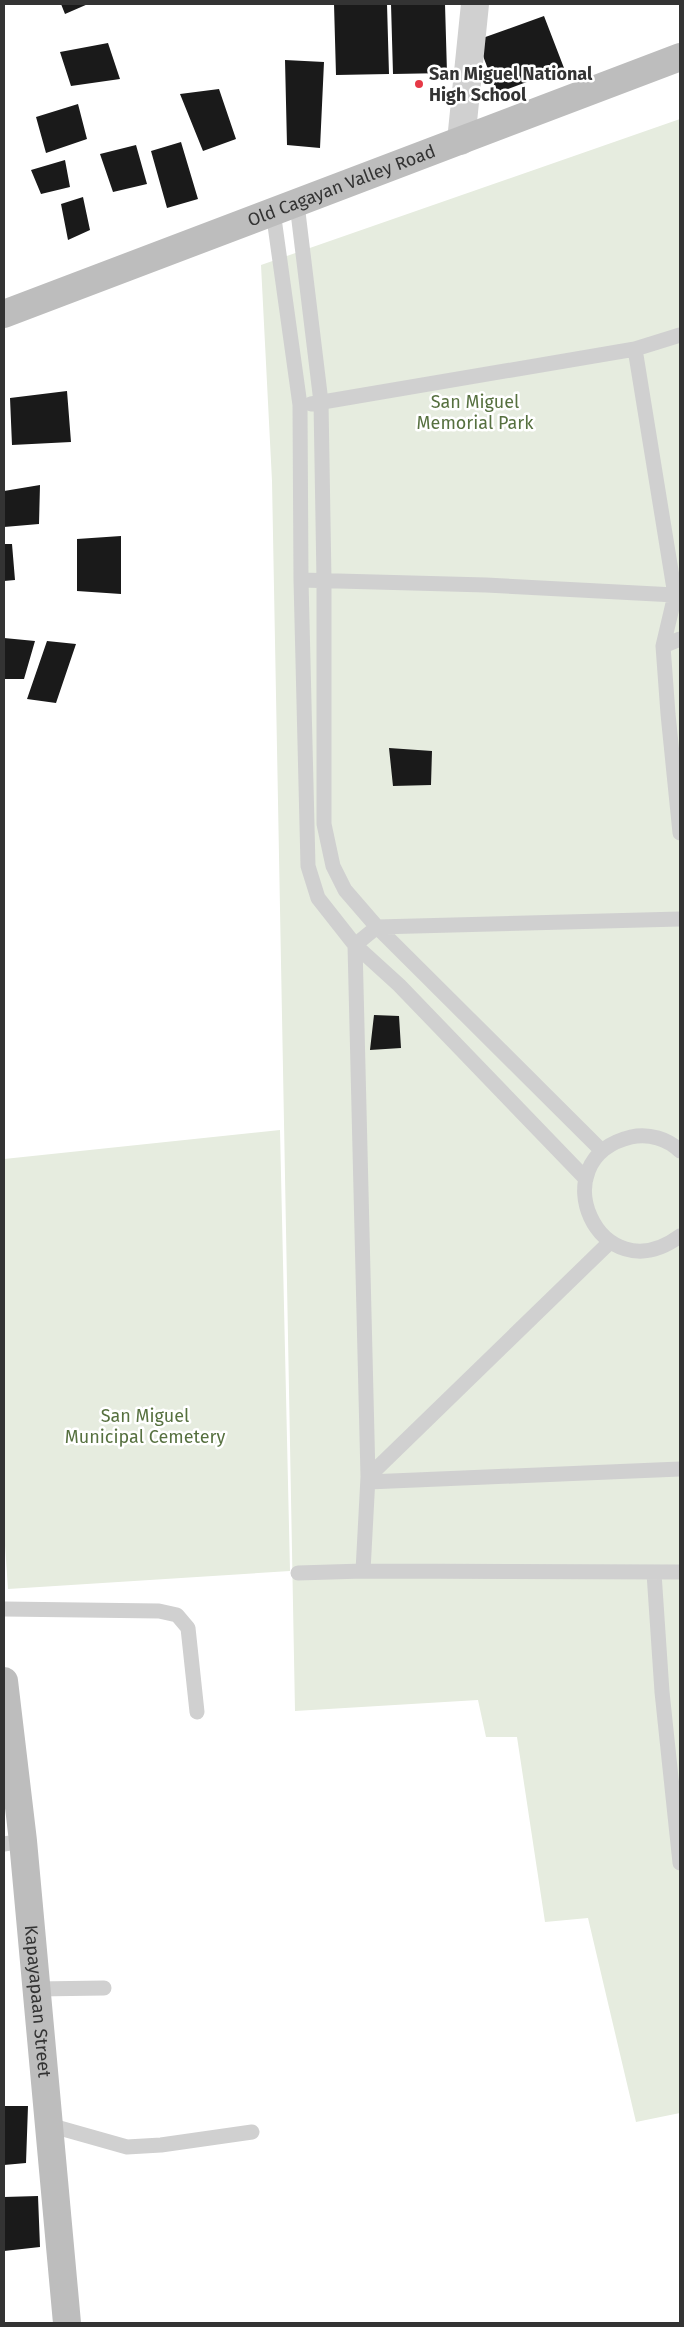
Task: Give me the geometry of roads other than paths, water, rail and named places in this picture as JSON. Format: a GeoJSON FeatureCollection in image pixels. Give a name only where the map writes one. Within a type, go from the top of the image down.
{"type":"FeatureCollection","features":[{"type":"Feature","properties":{"kind":"main road","name":"Old Cagayan Valley Road"},"geometry":{"type":"LineString","coordinates":[[4,314],[680,57]]}},
{"type":"Feature","properties":{"kind":"main road","name":"Kapayapaan Street"},"geometry":{"type":"LineString","coordinates":[[4,1683],[14,1843],[37,1989],[67,2323]]}},
{"type":"Feature","properties":{"kind":"street"},"geometry":{"type":"LineString","coordinates":[[461,141],[475,4]]}},
{"type":"Feature","properties":{"kind":"lane"},"geometry":{"type":"LineString","coordinates":[[285,208],[321,402],[324,580],[324,824],[334,866],[345,890],[377,927],[602,1151]]}},
{"type":"Feature","properties":{"kind":"lane"},"geometry":{"type":"LineString","coordinates":[[285,208],[300,405],[301,580],[308,866],[318,898],[355,945],[399,985],[586,1179]]}},
{"type":"Feature","properties":{"kind":"lane"},"geometry":{"type":"LineString","coordinates":[[300,405],[635,349],[680,335]]}},
{"type":"Feature","properties":{"kind":"lane"},"geometry":{"type":"LineString","coordinates":[[635,349],[675,595],[663,646],[680,833]]}},
{"type":"Feature","properties":{"kind":"lane"},"geometry":{"type":"LineString","coordinates":[[301,580],[675,595]]}},
{"type":"Feature","properties":{"kind":"lane"},"geometry":{"type":"LineString","coordinates":[[663,646],[680,640]]}},
{"type":"Feature","properties":{"kind":"lane"},"geometry":{"type":"LineString","coordinates":[[355,945],[377,927],[680,919]]}},
{"type":"Feature","properties":{"kind":"lane"},"geometry":{"type":"LineString","coordinates":[[355,945],[368,1479],[363,1571]]}},
{"type":"Feature","properties":{"kind":"lane"},"geometry":{"type":"LineString","coordinates":[[680,1151],[657,1138],[638,1136],[619,1140],[602,1151],[592,1163],[586,1179],[584,1203],[593,1225],[610,1242],[628,1250],[648,1251],[668,1245],[680,1236]]}},
{"type":"Feature","properties":{"kind":"lane"},"geometry":{"type":"LineString","coordinates":[[368,1479],[610,1242]]}},
{"type":"Feature","properties":{"kind":"lane"},"geometry":{"type":"LineString","coordinates":[[368,1479],[680,1469]]}},
{"type":"Feature","properties":{"kind":"lane"},"geometry":{"type":"LineString","coordinates":[[298,1574],[363,1571],[680,1572]]}},
{"type":"Feature","properties":{"kind":"lane"},"geometry":{"type":"LineString","coordinates":[[654,1573],[662,1692],[680,1863]]}},
{"type":"Feature","properties":{"kind":"lane"},"geometry":{"type":"LineString","coordinates":[[4,1609],[160,1611],[176,1614],[188,1628],[197,1712]]}},
{"type":"Feature","properties":{"kind":"lane"},"geometry":{"type":"LineString","coordinates":[[37,1989],[104,1988]]}},
{"type":"Feature","properties":{"kind":"lane"},"geometry":{"type":"LineString","coordinates":[[49,2125],[126,2148],[252,2132]]}},
{"type":"Feature","properties":{"kind":"place","name":"San Miguel National High School"},"geometry":{"type":"Point","coordinates":[419,84]}},
{"type":"Feature","properties":{"kind":"park label","name":"San Miguel Memorial Park"},"geometry":{"type":"Point","coordinates":[475,412]}},
{"type":"Feature","properties":{"kind":"park label","name":"San Miguel Municipal Cemetery"},"geometry":{"type":"Point","coordinates":[145,1426]}}]}
